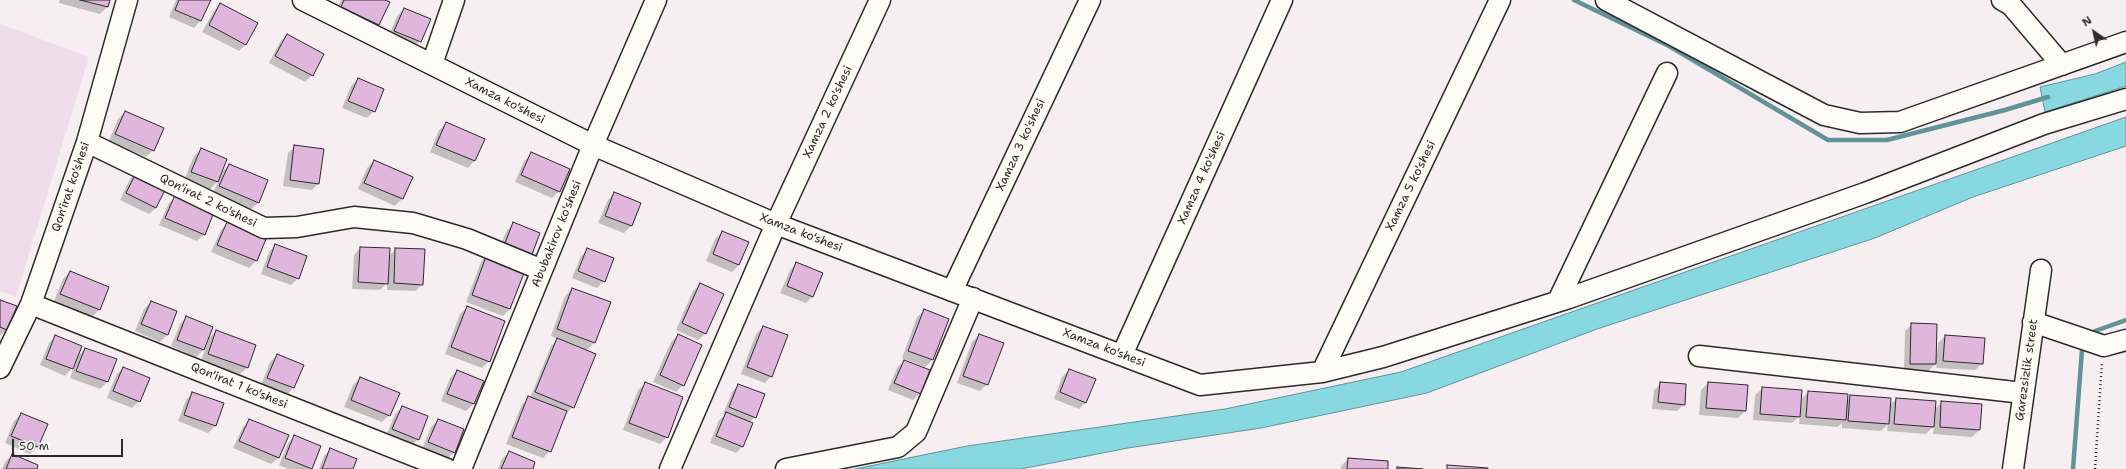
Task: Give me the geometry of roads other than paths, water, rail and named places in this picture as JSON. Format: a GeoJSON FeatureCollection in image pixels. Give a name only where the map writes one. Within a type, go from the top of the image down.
{"type":"FeatureCollection","features":[{"type":"Feature","properties":{"kind":"street","name":"Qon'irat ko'shesi"},"geometry":{"type":"LineString","coordinates":[[2,361],[31,304],[87,142],[128,0]]}},
{"type":"Feature","properties":{"kind":"street","name":"Xamza ko'shesi"},"geometry":{"type":"LineString","coordinates":[[303,0],[593,145],[776,224],[1200,385],[1322,372],[1383,358],[1558,301],[1865,194],[2044,124],[2126,99]]}},
{"type":"Feature","properties":{"kind":"street"},"geometry":{"type":"LineString","coordinates":[[432,64],[454,0]]}},
{"type":"Feature","properties":{"kind":"street","name":"Abubakirov ko'shesi"},"geometry":{"type":"LineString","coordinates":[[460,469],[593,145],[656,0]]}},
{"type":"Feature","properties":{"kind":"street","name":"Xamza 2 ko'shesi"},"geometry":{"type":"LineString","coordinates":[[670,469],[776,224],[880,0]]}},
{"type":"Feature","properties":{"kind":"street","name":"Xamza 3 ko'shesi"},"geometry":{"type":"LineString","coordinates":[[952,291],[1090,0]]}},
{"type":"Feature","properties":{"kind":"street","name":"Xamza 4 ko'shesi"},"geometry":{"type":"LineString","coordinates":[[1122,355],[1282,0]]}},
{"type":"Feature","properties":{"kind":"street","name":"Xamza 5 ko'shesi"},"geometry":{"type":"LineString","coordinates":[[1322,372],[1500,0]]}},
{"type":"Feature","properties":{"kind":"street"},"geometry":{"type":"LineString","coordinates":[[1606,0],[1640,8],[1824,115],[1860,123],[1900,122],[2126,42]]}},
{"type":"Feature","properties":{"kind":"street"},"geometry":{"type":"LineString","coordinates":[[2002,0],[2011,5],[2062,65]]}},
{"type":"Feature","properties":{"kind":"street"},"geometry":{"type":"LineString","coordinates":[[1558,301],[1667,73]]}},
{"type":"Feature","properties":{"kind":"street","name":"Qon'irat 2 ko'shesi"},"geometry":{"type":"LineString","coordinates":[[87,142],[264,228],[297,227],[354,216],[413,223],[467,239],[542,270]]}},
{"type":"Feature","properties":{"kind":"street","name":"Garezsizlik street"},"geometry":{"type":"LineString","coordinates":[[2012,469],[2041,270]]}},
{"type":"Feature","properties":{"kind":"street"},"geometry":{"type":"LineString","coordinates":[[786,469],[898,447],[916,432],[973,298]]}},
{"type":"Feature","properties":{"kind":"street","name":"Qon'irat 1 ko'shesi"},"geometry":{"type":"LineString","coordinates":[[31,304],[447,469]]}},
{"type":"Feature","properties":{"kind":"street"},"geometry":{"type":"LineString","coordinates":[[2033,322],[2104,346],[2126,340]]}},
{"type":"Feature","properties":{"kind":"street"},"geometry":{"type":"LineString","coordinates":[[1699,356],[2023,393]]}},
{"type":"Feature","properties":{"kind":"water"},"geometry":{"type":"Polygon","coordinates":[[[2126,62],[2126,86],[2045,112],[2040,87],[2095,74],[2126,62]]]}},
{"type":"Feature","properties":{"kind":"water"},"geometry":{"type":"Polygon","coordinates":[[[2126,117],[2126,146],[1973,197],[1875,238],[1597,329],[1427,393],[1261,428],[1128,448],[1021,469],[855,469],[967,446],[1225,409],[1401,372],[2126,117]]]}},
{"type":"Feature","properties":{"kind":"waterway"},"geometry":{"type":"LineString","coordinates":[[1574,0],[1669,46],[1828,140],[1887,140],[2005,110],[2048,97]]}},
{"type":"Feature","properties":{"kind":"waterway"},"geometry":{"type":"LineString","coordinates":[[2095,331],[2126,320]]}},
{"type":"Feature","properties":{"kind":"waterway"},"geometry":{"type":"LineString","coordinates":[[2073,469],[2082,350]]}}]}
